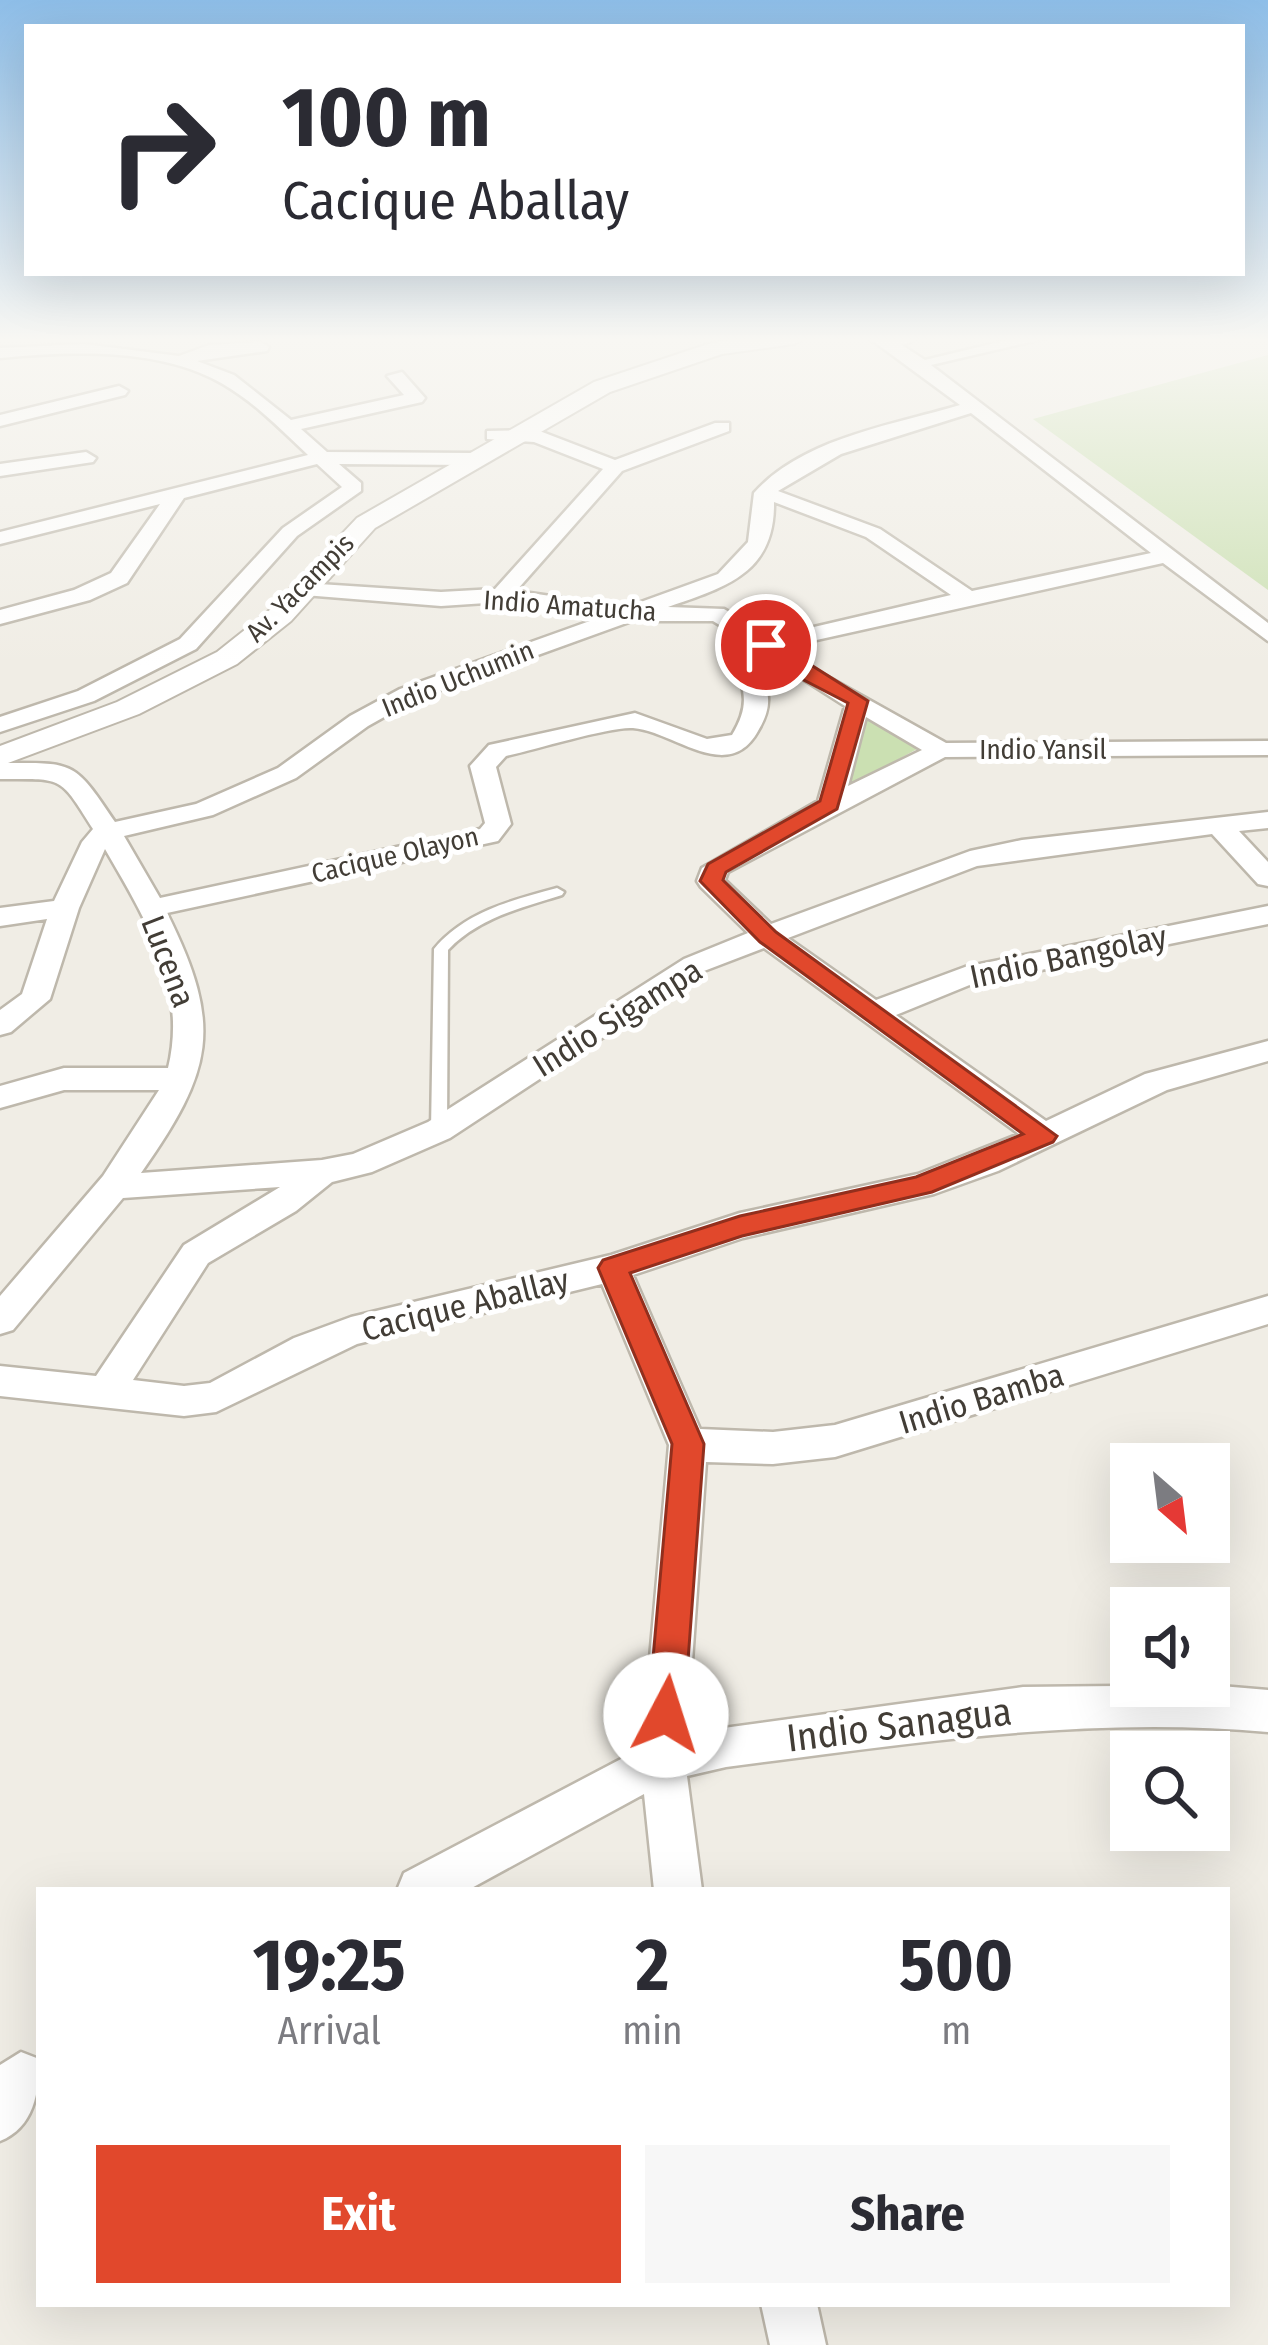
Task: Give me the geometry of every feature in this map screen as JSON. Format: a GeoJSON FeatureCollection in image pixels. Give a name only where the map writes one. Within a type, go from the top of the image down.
{"type":"FeatureCollection","features":[{"type":"Feature","properties":{"kind":"street"},"geometry":{"type":"LineString","coordinates":[[20,447],[29,451]]}},
{"type":"Feature","properties":{"kind":"street"},"geometry":{"type":"LineString","coordinates":[[0,724],[86,696],[188,644],[290,532],[353,491],[308,447]]}},
{"type":"Feature","properties":{"kind":"street","name":"Av. Yacampis"},"geometry":{"type":"LineString","coordinates":[[0,757],[128,708],[227,658],[281,615],[366,523],[482,447]]}},
{"type":"Feature","properties":{"kind":"street"},"geometry":{"type":"LineString","coordinates":[[550,447],[615,467]]}},
{"type":"Feature","properties":{"kind":"street"},"geometry":{"type":"LineString","coordinates":[[501,595],[615,467],[669,447]]}},
{"type":"Feature","properties":{"kind":"street"},"geometry":{"type":"LineString","coordinates":[[764,493],[793,471],[849,447]]}},
{"type":"Feature","properties":{"kind":"street"},"geometry":{"type":"LineString","coordinates":[[1028,447],[1268,634]]}},
{"type":"Feature","properties":{"kind":"street"},"geometry":{"type":"LineString","coordinates":[[1047,447],[1268,616]]}},
{"type":"Feature","properties":{"kind":"street"},"geometry":{"type":"LineString","coordinates":[[0,470],[86,458]]}},
{"type":"Feature","properties":{"kind":"street"},"geometry":{"type":"LineString","coordinates":[[0,538],[320,458],[461,459]]}},
{"type":"Feature","properties":{"kind":"street"},"geometry":{"type":"LineString","coordinates":[[0,741],[127,693],[218,646],[250,622],[342,528],[423,476],[461,459]]}},
{"type":"Feature","properties":{"kind":"street"},"geometry":{"type":"LineString","coordinates":[[393,460],[423,476]]}},
{"type":"Feature","properties":{"kind":"street"},"geometry":{"type":"LineString","coordinates":[[0,617],[82,595],[118,578],[178,492]]}},
{"type":"Feature","properties":{"kind":"street"},"geometry":{"type":"LineString","coordinates":[[764,493],[822,508],[873,530],[921,559],[969,599]]}},
{"type":"Feature","properties":{"kind":"street","name":"Indio Uchumin"},"geometry":{"type":"LineString","coordinates":[[105,832],[205,810],[287,773],[358,721],[408,694],[726,579],[744,565],[763,535],[764,493]]}},
{"type":"Feature","properties":{"kind":"street"},"geometry":{"type":"LineString","coordinates":[[766,645],[808,630],[1167,556]]}},
{"type":"Feature","properties":{"kind":"street","name":"Indio Amatucha"},"geometry":{"type":"LineString","coordinates":[[304,589],[460,599],[501,595],[627,614],[716,614],[740,625],[804,673],[940,750]]}},
{"type":"Feature","properties":{"kind":"street","name":"Cacique Olayon"},"geometry":{"type":"LineString","coordinates":[[150,908],[489,835],[498,824],[483,766],[497,750],[619,720],[653,723],[704,746],[725,747],[741,740],[758,710],[759,697],[745,660],[766,645]]}},
{"type":"Feature","properties":{"kind":"street"},"geometry":{"type":"LineString","coordinates":[[830,805],[858,701]]}},
{"type":"Feature","properties":{"kind":"street","name":"Indio Yansil"},"geometry":{"type":"LineString","coordinates":[[768,937],[711,881],[716,868],[940,750],[1268,748]]}},
{"type":"Feature","properties":{"kind":"street","name":"Lucena"},"geometry":{"type":"LineString","coordinates":[[0,771],[59,771],[72,778],[150,908],[188,991],[193,1030],[182,1079],[114,1187],[0,1320]]}},
{"type":"Feature","properties":{"kind":"street","name":"Indio Sigampa"},"geometry":{"type":"LineString","coordinates":[[114,1187],[322,1172],[377,1158],[439,1130],[694,964],[970,860],[1022,848],[1268,820]]}},
{"type":"Feature","properties":{"kind":"street"},"geometry":{"type":"LineString","coordinates":[[1219,826],[1268,878]]}},
{"type":"Feature","properties":{"kind":"street"},"geometry":{"type":"LineString","coordinates":[[0,1025],[34,999],[65,908],[94,842],[105,832]]}},
{"type":"Feature","properties":{"kind":"street"},"geometry":{"type":"LineString","coordinates":[[0,917],[65,908]]}},
{"type":"Feature","properties":{"kind":"street","name":"Indio Bangolay"},"geometry":{"type":"LineString","coordinates":[[872,1012],[965,976],[1268,916]]}},
{"type":"Feature","properties":{"kind":"street"},"geometry":{"type":"LineString","coordinates":[[768,937],[1044,1136]]}},
{"type":"Feature","properties":{"kind":"street","name":"Cacique Aballay"},"geometry":{"type":"LineString","coordinates":[[0,1382],[184,1401],[216,1397],[307,1348],[352,1331],[613,1268],[740,1226],[922,1185],[1044,1136],[1156,1082],[1268,1052]]}},
{"type":"Feature","properties":{"kind":"street"},"geometry":{"type":"LineString","coordinates":[[0,1097],[64,1078],[182,1079]]}},
{"type":"Feature","properties":{"kind":"street"},"geometry":{"type":"LineString","coordinates":[[104,1394],[196,1254],[284,1202],[322,1172]]}},
{"type":"Feature","properties":{"kind":"street"},"geometry":{"type":"LineString","coordinates":[[613,1268],[688,1444],[663,1760],[678,1887]]}},
{"type":"Feature","properties":{"kind":"street","name":"Indio Bamba"},"geometry":{"type":"LineString","coordinates":[[688,1444],[773,1448],[835,1441],[1268,1310]]}},
{"type":"Feature","properties":{"kind":"street","name":"Indio Sanagua"},"geometry":{"type":"LineString","coordinates":[[427,1887],[663,1760],[726,1746],[1023,1708],[1191,1704],[1268,1711]]}},
{"type":"Feature","properties":{"kind":"street"},"geometry":{"type":"LineString","coordinates":[[790,2307],[798,2345]]}},
{"type":"Feature","properties":{"kind":"lane"},"geometry":{"type":"LineString","coordinates":[[439,1130],[441,950],[453,934],[492,914],[557,892]]}},
{"type":"Feature","properties":{"kind":"green space"},"geometry":{"type":"Polygon","coordinates":[[[1072,447],[1268,447],[1268,590],[1072,447]]]}},
{"type":"Feature","properties":{"kind":"green space"},"geometry":{"type":"Polygon","coordinates":[[[867,718],[917,749],[850,786],[867,718]]]}},
{"type":"Feature","properties":{"kind":"route"},"geometry":{"type":"LineString","coordinates":[[666,1715],[688,1444],[613,1268],[740,1226],[922,1185],[1044,1136],[768,937],[711,881],[716,868],[830,805],[858,701],[804,673],[766,645]]}}]}
